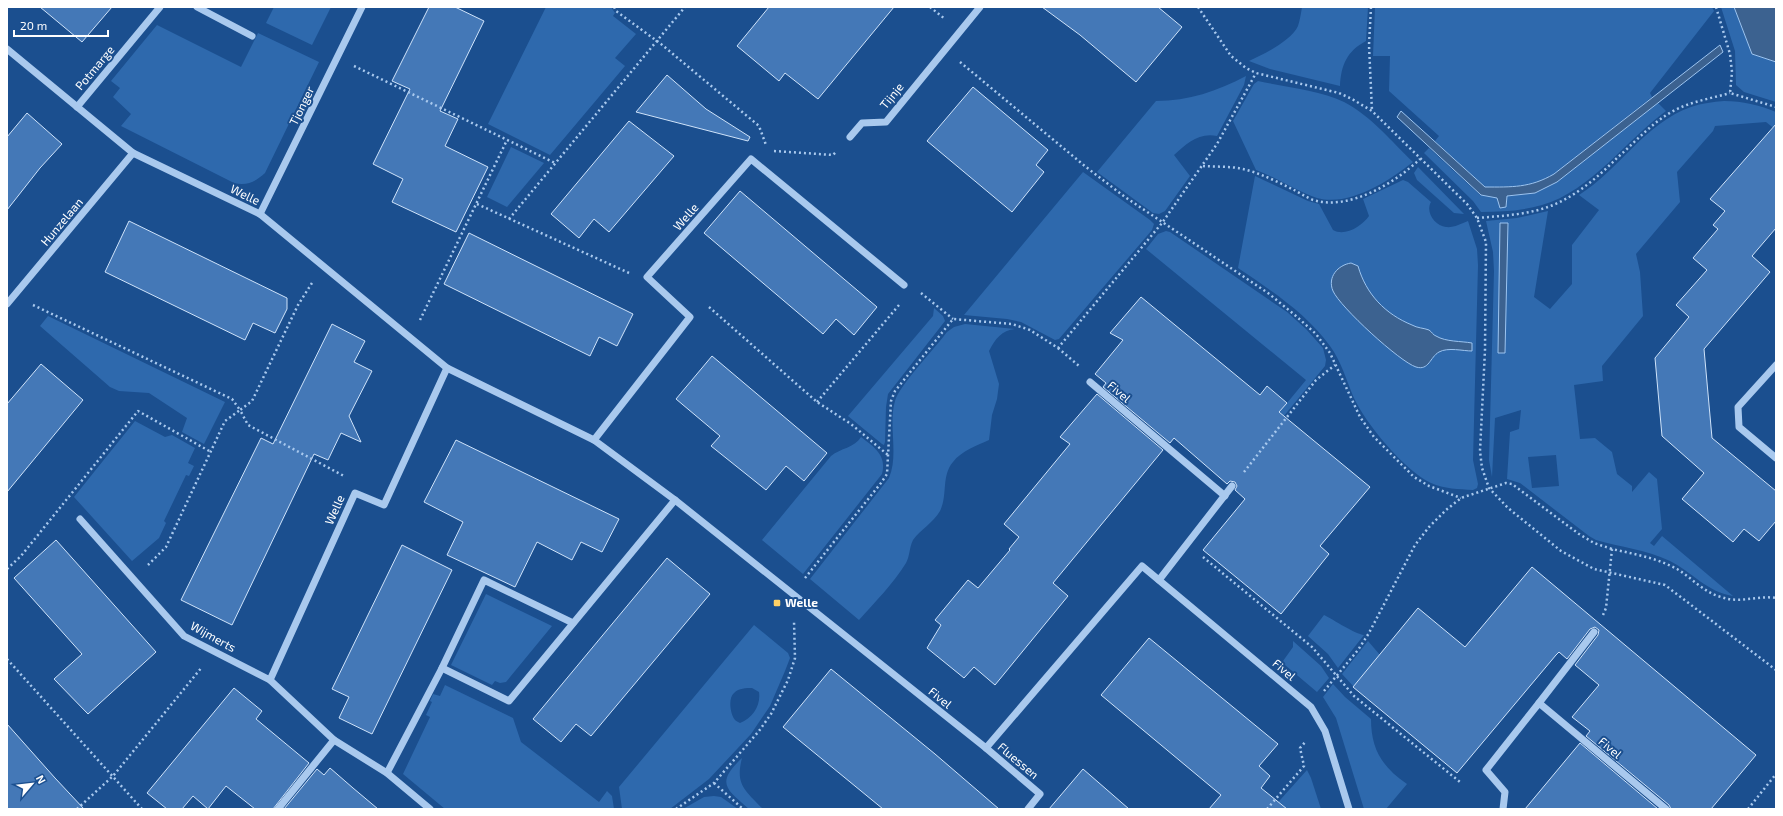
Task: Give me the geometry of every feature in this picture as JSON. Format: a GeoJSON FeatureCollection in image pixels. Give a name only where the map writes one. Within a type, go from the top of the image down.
{"type":"FeatureCollection","features":[{"type":"Feature","properties":{"kind":"street","name":"Potmarge"},"geometry":{"type":"LineString","coordinates":[[77,107],[160,7]]}},
{"type":"Feature","properties":{"kind":"street"},"geometry":{"type":"LineString","coordinates":[[197,7],[252,36]]}},
{"type":"Feature","properties":{"kind":"street","name":"Tjonger"},"geometry":{"type":"LineString","coordinates":[[260,214],[362,7]]}},
{"type":"Feature","properties":{"kind":"street","name":"Tijnje"},"geometry":{"type":"LineString","coordinates":[[850,137],[862,123],[886,122],[980,7]]}},
{"type":"Feature","properties":{"kind":"street","name":"Potmarge"},"geometry":{"type":"LineString","coordinates":[[7,49],[133,153]]}},
{"type":"Feature","properties":{"kind":"street","name":"Welle"},"geometry":{"type":"LineString","coordinates":[[133,153],[260,214],[447,368],[594,440],[675,500]]}},
{"type":"Feature","properties":{"kind":"street","name":"Hunzelaan"},"geometry":{"type":"LineString","coordinates":[[7,304],[133,153]]}},
{"type":"Feature","properties":{"kind":"street","name":"Welle"},"geometry":{"type":"LineString","coordinates":[[647,277],[751,159],[904,285]]}},
{"type":"Feature","properties":{"kind":"street"},"geometry":{"type":"LineString","coordinates":[[594,440],[690,317],[647,277]]}},
{"type":"Feature","properties":{"kind":"street"},"geometry":{"type":"LineString","coordinates":[[1776,365],[1738,407],[1739,427],[1776,458]]}},
{"type":"Feature","properties":{"kind":"street","name":"Welle"},"geometry":{"type":"LineString","coordinates":[[270,680],[355,493],[384,505],[447,368]]}},
{"type":"Feature","properties":{"kind":"street","name":"Fivel"},"geometry":{"type":"LineString","coordinates":[[1090,382],[1225,496]]}},
{"type":"Feature","properties":{"kind":"street"},"geometry":{"type":"LineString","coordinates":[[1159,580],[1232,486]]}},
{"type":"Feature","properties":{"kind":"street"},"geometry":{"type":"LineString","coordinates":[[442,668],[509,701],[675,500]]}},
{"type":"Feature","properties":{"kind":"street","name":"Fivel"},"geometry":{"type":"LineString","coordinates":[[675,500],[986,748],[1142,566],[1311,707],[1325,731],[1349,809]]}},
{"type":"Feature","properties":{"kind":"street","name":"Wijmerts"},"geometry":{"type":"LineString","coordinates":[[80,519],[184,636],[270,680],[334,740],[387,773],[430,809]]}},
{"type":"Feature","properties":{"kind":"street"},"geometry":{"type":"LineString","coordinates":[[387,773],[442,668],[484,580],[573,623]]}},
{"type":"Feature","properties":{"kind":"street"},"geometry":{"type":"LineString","coordinates":[[1503,809],[1505,792],[1486,770],[1594,632]]}},
{"type":"Feature","properties":{"kind":"street","name":"Fivel"},"geometry":{"type":"LineString","coordinates":[[1539,703],[1666,809]]}},
{"type":"Feature","properties":{"kind":"street"},"geometry":{"type":"LineString","coordinates":[[278,809],[334,740]]}},
{"type":"Feature","properties":{"kind":"street","name":"Fluessen"},"geometry":{"type":"LineString","coordinates":[[986,748],[1040,794],[1028,809]]}},
{"type":"Feature","properties":{"kind":"path"},"geometry":{"type":"LineString","coordinates":[[614,7],[616,11],[656,40],[759,126],[769,151],[833,155],[850,137]]}},
{"type":"Feature","properties":{"kind":"path"},"geometry":{"type":"LineString","coordinates":[[509,219],[656,40],[685,7]]}},
{"type":"Feature","properties":{"kind":"path"},"geometry":{"type":"LineString","coordinates":[[1198,7],[1231,56],[1246,68],[1256,73],[1339,93],[1372,111],[1467,204],[1477,218],[1486,242],[1485,350],[1480,451],[1482,468],[1489,488],[1508,508],[1561,551],[1594,569],[1665,585],[1776,670]]}},
{"type":"Feature","properties":{"kind":"path"},"geometry":{"type":"LineString","coordinates":[[1371,7],[1369,45],[1372,111]]}},
{"type":"Feature","properties":{"kind":"path"},"geometry":{"type":"LineString","coordinates":[[1716,7],[1730,54],[1732,72],[1730,92]]}},
{"type":"Feature","properties":{"kind":"path"},"geometry":{"type":"LineString","coordinates":[[945,49],[1086,167],[1125,197],[1268,293],[1296,316],[1316,334],[1330,353],[1360,417],[1374,437],[1414,477],[1428,486],[1461,498]]}},
{"type":"Feature","properties":{"kind":"path"},"geometry":{"type":"LineString","coordinates":[[337,58],[555,163]]}},
{"type":"Feature","properties":{"kind":"path"},"geometry":{"type":"LineString","coordinates":[[1058,348],[1162,223],[1217,144],[1256,73]]}},
{"type":"Feature","properties":{"kind":"path"},"geometry":{"type":"LineString","coordinates":[[1477,218],[1524,213],[1558,203],[1604,171],[1667,115],[1697,101],[1713,98],[1730,92],[1776,108]]}},
{"type":"Feature","properties":{"kind":"path"},"geometry":{"type":"LineString","coordinates":[[411,339],[507,140]]}},
{"type":"Feature","properties":{"kind":"path"},"geometry":{"type":"LineString","coordinates":[[1202,166],[1242,168],[1283,185],[1312,200],[1325,202],[1343,201],[1362,196],[1385,186],[1406,173],[1420,159]]}},
{"type":"Feature","properties":{"kind":"path"},"geometry":{"type":"LineString","coordinates":[[476,204],[635,276],[647,277]]}},
{"type":"Feature","properties":{"kind":"path"},"geometry":{"type":"LineString","coordinates":[[134,578],[166,547],[225,421],[252,401],[298,305],[324,266]]}},
{"type":"Feature","properties":{"kind":"path"},"geometry":{"type":"LineString","coordinates":[[904,285],[913,287],[953,319],[1012,324],[1030,330],[1058,348],[1081,368],[1090,382]]}},
{"type":"Feature","properties":{"kind":"path"},"geometry":{"type":"LineString","coordinates":[[818,402],[913,287]]}},
{"type":"Feature","properties":{"kind":"path"},"geometry":{"type":"LineString","coordinates":[[14,296],[232,399],[248,425],[343,476],[355,493]]}},
{"type":"Feature","properties":{"kind":"path"},"geometry":{"type":"LineString","coordinates":[[706,305],[818,402],[851,424],[888,455]]}},
{"type":"Feature","properties":{"kind":"path"},"geometry":{"type":"LineString","coordinates":[[676,809],[714,783],[759,732],[777,702],[788,680],[795,658],[793,594],[887,474],[891,401],[895,391],[953,319]]}},
{"type":"Feature","properties":{"kind":"path"},"geometry":{"type":"LineString","coordinates":[[1232,486],[1316,380],[1335,365]]}},
{"type":"Feature","properties":{"kind":"path"},"geometry":{"type":"LineString","coordinates":[[7,570],[21,556],[138,411],[211,452]]}},
{"type":"Feature","properties":{"kind":"path"},"geometry":{"type":"LineString","coordinates":[[1311,707],[1369,633],[1415,545],[1429,527],[1461,498],[1506,483],[1512,484],[1579,534],[1594,543],[1612,549],[1652,558],[1667,564],[1677,569],[1713,595],[1723,598],[1744,600],[1770,597],[1776,598]]}},
{"type":"Feature","properties":{"kind":"path"},"geometry":{"type":"LineString","coordinates":[[1187,544],[1312,647],[1354,696],[1460,782]]}},
{"type":"Feature","properties":{"kind":"path"},"geometry":{"type":"LineString","coordinates":[[1594,632],[1606,608],[1612,549]]}},
{"type":"Feature","properties":{"kind":"path"},"geometry":{"type":"LineString","coordinates":[[77,809],[113,776],[215,652]]}},
{"type":"Feature","properties":{"kind":"path"},"geometry":{"type":"LineString","coordinates":[[7,659],[142,809]]}},
{"type":"Feature","properties":{"kind":"path"},"geometry":{"type":"LineString","coordinates":[[1267,809],[1304,766],[1300,748],[1320,723]]}},
{"type":"Feature","properties":{"kind":"path"},"geometry":{"type":"LineString","coordinates":[[1748,809],[1776,774]]}},
{"type":"Feature","properties":{"kind":"path"},"geometry":{"type":"LineString","coordinates":[[714,783],[744,809]]}},
{"type":"Feature","properties":{"kind":"shaded area"},"geometry":{"type":"Polygon","coordinates":[[[274,7],[331,7],[312,45],[266,23],[274,7]]]}},
{"type":"Feature","properties":{"kind":"shaded area"},"geometry":{"type":"Polygon","coordinates":[[[546,7],[611,7],[615,13],[613,16],[636,34],[615,58],[625,66],[550,155],[488,124],[546,7]]]}},
{"type":"Feature","properties":{"kind":"shaded area"},"geometry":{"type":"Polygon","coordinates":[[[1302,7],[1368,7],[1366,41],[1354,49],[1346,59],[1340,86],[1270,69],[1249,61],[1262,55],[1290,37],[1298,26],[1302,7]]]}},
{"type":"Feature","properties":{"kind":"shaded area"},"geometry":{"type":"Polygon","coordinates":[[[1375,7],[1712,7],[1714,11],[1650,93],[1652,97],[1554,174],[1537,182],[1521,186],[1485,187],[1435,141],[1439,136],[1389,91],[1390,56],[1373,56],[1375,7]]]}},
{"type":"Feature","properties":{"kind":"shaded area"},"geometry":{"type":"Polygon","coordinates":[[[1721,7],[1734,7],[1752,54],[1776,62],[1776,102],[1744,92],[1736,85],[1735,51],[1721,7]]]}},
{"type":"Feature","properties":{"kind":"shaded area"},"geometry":{"type":"Polygon","coordinates":[[[1734,7],[1776,7],[1776,62],[1752,54],[1734,7]]]}},
{"type":"Feature","properties":{"kind":"shaded area"},"geometry":{"type":"Polygon","coordinates":[[[157,25],[241,67],[258,33],[319,62],[265,173],[258,179],[247,184],[234,183],[121,126],[131,114],[113,97],[120,88],[111,81],[157,25]]]}},
{"type":"Feature","properties":{"kind":"shaded area"},"geometry":{"type":"Polygon","coordinates":[[[1720,45],[1723,52],[1557,182],[1535,193],[1507,196],[1506,207],[1500,208],[1497,198],[1481,195],[1397,117],[1401,111],[1485,187],[1521,186],[1537,182],[1554,174],[1720,45]]]}},
{"type":"Feature","properties":{"kind":"shaded area"},"geometry":{"type":"Polygon","coordinates":[[[1246,76],[1244,85],[1217,136],[1210,135],[1199,137],[1188,143],[1174,155],[1190,176],[1165,211],[1159,214],[1153,213],[1097,172],[1156,101],[1180,99],[1213,91],[1246,76]]]}},
{"type":"Feature","properties":{"kind":"shaded area"},"geometry":{"type":"Polygon","coordinates":[[[1258,81],[1324,94],[1344,102],[1363,114],[1413,162],[1381,184],[1355,196],[1329,200],[1309,195],[1256,170],[1233,121],[1254,84],[1258,81]]]}},
{"type":"Feature","properties":{"kind":"shaded area"},"geometry":{"type":"Polygon","coordinates":[[[1724,101],[1757,105],[1776,112],[1776,130],[1766,122],[1715,126],[1713,131],[1677,172],[1680,202],[1636,254],[1640,272],[1643,316],[1602,366],[1603,381],[1574,385],[1580,439],[1595,438],[1612,452],[1617,474],[1632,486],[1632,492],[1649,472],[1657,479],[1662,529],[1650,543],[1654,546],[1662,536],[1733,596],[1724,594],[1707,586],[1678,565],[1661,557],[1643,551],[1596,540],[1520,483],[1507,479],[1510,432],[1519,429],[1521,410],[1495,418],[1492,477],[1489,460],[1494,271],[1493,252],[1486,221],[1517,218],[1548,211],[1534,297],[1550,309],[1572,284],[1572,245],[1599,210],[1579,195],[1607,173],[1646,135],[1675,114],[1691,107],[1724,101]],[[1556,455],[1528,457],[1532,488],[1559,486],[1556,455]]]}},
{"type":"Feature","properties":{"kind":"shaded area"},"geometry":{"type":"Polygon","coordinates":[[[1658,103],[1666,111],[1592,177],[1560,198],[1527,209],[1481,212],[1473,201],[1424,153],[1429,148],[1480,195],[1497,198],[1506,207],[1507,196],[1535,193],[1557,182],[1658,103]]]}},
{"type":"Feature","properties":{"kind":"shaded area"},"geometry":{"type":"Polygon","coordinates":[[[511,147],[544,163],[507,207],[487,197],[511,147]]]}},
{"type":"Feature","properties":{"kind":"shaded area"},"geometry":{"type":"Polygon","coordinates":[[[1418,167],[1464,214],[1454,213],[1417,180],[1414,173],[1418,167]]]}},
{"type":"Feature","properties":{"kind":"shaded area"},"geometry":{"type":"Polygon","coordinates":[[[1083,172],[1150,220],[1154,224],[1152,230],[1059,339],[1055,340],[1021,322],[1007,319],[964,315],[1083,172]]]}},
{"type":"Feature","properties":{"kind":"shaded area"},"geometry":{"type":"Polygon","coordinates":[[[1255,176],[1308,201],[1319,204],[1333,230],[1338,232],[1348,231],[1358,227],[1366,220],[1369,216],[1363,199],[1403,180],[1408,182],[1431,202],[1429,206],[1430,214],[1438,224],[1451,227],[1468,221],[1477,249],[1478,265],[1473,460],[1478,484],[1477,488],[1473,490],[1446,488],[1431,483],[1420,477],[1409,468],[1386,445],[1366,419],[1353,396],[1337,358],[1321,334],[1288,303],[1238,268],[1255,176]]]}},
{"type":"Feature","properties":{"kind":"shaded area"},"geometry":{"type":"Polygon","coordinates":[[[1500,223],[1508,223],[1505,353],[1498,353],[1500,223]]]}},
{"type":"Feature","properties":{"kind":"shaded area"},"geometry":{"type":"Polygon","coordinates":[[[1166,231],[1170,232],[1287,312],[1306,329],[1323,348],[1326,360],[1325,366],[1274,428],[1273,420],[1306,380],[1146,249],[1158,234],[1166,231]]]}},
{"type":"Feature","properties":{"kind":"shaded area"},"geometry":{"type":"Polygon","coordinates":[[[1351,263],[1358,266],[1371,294],[1393,315],[1414,326],[1429,330],[1440,338],[1472,343],[1472,351],[1451,349],[1439,352],[1427,365],[1420,368],[1408,363],[1397,355],[1358,321],[1338,299],[1333,291],[1331,281],[1335,272],[1342,266],[1351,263]]]}},
{"type":"Feature","properties":{"kind":"shaded area"},"geometry":{"type":"Polygon","coordinates":[[[934,308],[943,316],[945,321],[888,394],[884,445],[848,416],[933,316],[934,308]]]}},
{"type":"Feature","properties":{"kind":"shaded area"},"geometry":{"type":"Polygon","coordinates":[[[48,316],[225,402],[204,444],[182,432],[187,418],[149,393],[119,391],[110,387],[40,326],[48,316]]]}},
{"type":"Feature","properties":{"kind":"shaded area"},"geometry":{"type":"Polygon","coordinates":[[[965,324],[1015,329],[1006,331],[999,336],[989,351],[999,384],[997,399],[992,415],[989,440],[975,446],[956,458],[949,467],[944,499],[940,511],[913,540],[907,560],[901,571],[884,593],[859,620],[810,579],[889,478],[893,459],[893,411],[898,394],[947,332],[954,327],[965,324]]]}},
{"type":"Feature","properties":{"kind":"shaded area"},"geometry":{"type":"Polygon","coordinates":[[[135,421],[165,437],[172,435],[195,448],[188,463],[194,466],[189,476],[186,475],[164,521],[166,523],[159,538],[132,561],[74,497],[135,421]]]}},
{"type":"Feature","properties":{"kind":"shaded area"},"geometry":{"type":"Polygon","coordinates":[[[861,437],[875,448],[881,457],[883,462],[882,474],[803,574],[762,540],[831,456],[851,446],[861,437]]]}},
{"type":"Feature","properties":{"kind":"shaded area"},"geometry":{"type":"Polygon","coordinates":[[[486,594],[552,626],[506,682],[500,683],[495,681],[492,685],[451,665],[486,594]]]}},
{"type":"Feature","properties":{"kind":"shaded area"},"geometry":{"type":"Polygon","coordinates":[[[1324,615],[1350,630],[1364,635],[1338,668],[1328,654],[1308,636],[1324,615]]]}},
{"type":"Feature","properties":{"kind":"shaded area"},"geometry":{"type":"Polygon","coordinates":[[[754,625],[788,653],[790,658],[770,706],[751,734],[709,779],[670,809],[622,809],[619,787],[754,625]],[[747,688],[740,689],[732,695],[730,706],[735,720],[740,723],[749,718],[759,702],[759,692],[752,688],[747,688]]]}},
{"type":"Feature","properties":{"kind":"shaded area"},"geometry":{"type":"Polygon","coordinates":[[[1293,641],[1321,666],[1329,678],[1317,692],[1285,665],[1283,661],[1293,647],[1293,641]]]}},
{"type":"Feature","properties":{"kind":"shaded area"},"geometry":{"type":"Polygon","coordinates":[[[1368,641],[1380,655],[1354,687],[1342,674],[1368,641]]]}},
{"type":"Feature","properties":{"kind":"shaded area"},"geometry":{"type":"Polygon","coordinates":[[[1333,684],[1345,697],[1371,719],[1373,739],[1380,756],[1391,771],[1407,784],[1386,809],[1364,809],[1336,718],[1323,697],[1333,684]]]}},
{"type":"Feature","properties":{"kind":"shaded area"},"geometry":{"type":"Polygon","coordinates":[[[445,685],[513,718],[521,742],[599,802],[607,791],[612,796],[614,809],[445,809],[403,774],[430,717],[426,715],[432,702],[430,701],[433,694],[440,696],[445,685]]]}},
{"type":"Feature","properties":{"kind":"shaded area"},"geometry":{"type":"Polygon","coordinates":[[[742,758],[740,775],[743,786],[763,809],[749,809],[729,790],[726,780],[742,758]]]}},
{"type":"Feature","properties":{"kind":"shaded area"},"geometry":{"type":"Polygon","coordinates":[[[1307,770],[1321,809],[1272,809],[1307,770]]]}},
{"type":"Feature","properties":{"kind":"shaded area"},"geometry":{"type":"Polygon","coordinates":[[[704,797],[721,797],[738,809],[683,809],[704,797]]]}},
{"type":"Feature","properties":{"kind":"building"},"geometry":{"type":"Polygon","coordinates":[[[40,7],[112,7],[82,42],[40,7]]]}},
{"type":"Feature","properties":{"kind":"building"},"geometry":{"type":"Polygon","coordinates":[[[429,7],[455,7],[484,21],[440,111],[458,119],[445,146],[488,167],[456,232],[392,202],[403,179],[373,164],[410,89],[392,81],[429,7]]]}},
{"type":"Feature","properties":{"kind":"building"},"geometry":{"type":"Polygon","coordinates":[[[769,7],[894,7],[818,99],[785,73],[779,81],[737,46],[769,7]]]}},
{"type":"Feature","properties":{"kind":"building"},"geometry":{"type":"Polygon","coordinates":[[[1042,7],[1158,7],[1182,27],[1136,82],[1080,35],[1042,7]]]}},
{"type":"Feature","properties":{"kind":"building"},"geometry":{"type":"Polygon","coordinates":[[[667,75],[706,109],[750,137],[748,141],[636,112],[667,75]]]}},
{"type":"Feature","properties":{"kind":"building"},"geometry":{"type":"Polygon","coordinates":[[[973,87],[1048,150],[1036,165],[1044,172],[1012,212],[927,141],[973,87]]]}},
{"type":"Feature","properties":{"kind":"building"},"geometry":{"type":"Polygon","coordinates":[[[27,113],[62,144],[40,168],[7,210],[7,137],[27,113]]]}},
{"type":"Feature","properties":{"kind":"building"},"geometry":{"type":"Polygon","coordinates":[[[629,121],[674,156],[609,232],[594,219],[579,238],[551,214],[629,121]]]}},
{"type":"Feature","properties":{"kind":"building"},"geometry":{"type":"Polygon","coordinates":[[[1776,124],[1776,228],[1752,256],[1770,272],[1704,349],[1712,438],[1776,491],[1776,521],[1759,541],[1744,529],[1733,542],[1682,499],[1704,473],[1662,436],[1655,358],[1689,317],[1676,305],[1707,270],[1693,258],[1718,229],[1713,225],[1725,211],[1710,199],[1776,124]]]}},
{"type":"Feature","properties":{"kind":"building"},"geometry":{"type":"Polygon","coordinates":[[[740,191],[877,307],[854,335],[836,319],[823,334],[704,233],[740,191]]]}},
{"type":"Feature","properties":{"kind":"building"},"geometry":{"type":"Polygon","coordinates":[[[129,221],[287,298],[287,309],[275,333],[253,323],[245,340],[105,272],[129,221]]]}},
{"type":"Feature","properties":{"kind":"building"},"geometry":{"type":"Polygon","coordinates":[[[469,233],[633,314],[617,346],[599,337],[590,356],[444,284],[469,233]]]}},
{"type":"Feature","properties":{"kind":"building"},"geometry":{"type":"Polygon","coordinates":[[[1141,297],[1260,395],[1267,386],[1287,403],[1279,412],[1370,487],[1320,546],[1329,554],[1281,614],[1203,550],[1245,499],[1235,490],[1237,486],[1235,482],[1230,481],[1227,484],[1174,438],[1170,443],[1103,387],[1106,383],[1095,374],[1123,340],[1110,333],[1141,297]]]}},
{"type":"Feature","properties":{"kind":"building"},"geometry":{"type":"Polygon","coordinates":[[[332,324],[365,341],[354,362],[372,371],[349,416],[361,442],[341,433],[328,460],[314,454],[232,625],[181,600],[261,438],[273,444],[332,324]]]}},
{"type":"Feature","properties":{"kind":"building"},"geometry":{"type":"Polygon","coordinates":[[[712,356],[827,453],[804,481],[786,466],[766,490],[711,446],[720,436],[676,399],[712,356]]]}},
{"type":"Feature","properties":{"kind":"building"},"geometry":{"type":"Polygon","coordinates":[[[41,364],[83,400],[7,492],[7,404],[41,364]]]}},
{"type":"Feature","properties":{"kind":"building"},"geometry":{"type":"Polygon","coordinates":[[[1097,394],[1163,450],[1053,583],[1068,596],[995,685],[974,667],[964,678],[927,648],[941,625],[935,620],[968,580],[978,588],[1010,550],[1009,549],[1019,537],[1004,524],[1070,444],[1060,437],[1097,394]]]}},
{"type":"Feature","properties":{"kind":"building"},"geometry":{"type":"Polygon","coordinates":[[[456,440],[619,519],[602,552],[581,542],[572,560],[537,542],[515,587],[447,555],[463,522],[424,502],[456,440]]]}},
{"type":"Feature","properties":{"kind":"building"},"geometry":{"type":"Polygon","coordinates":[[[56,540],[156,652],[88,714],[54,679],[82,654],[14,578],[56,540]]]}},
{"type":"Feature","properties":{"kind":"building"},"geometry":{"type":"Polygon","coordinates":[[[402,545],[452,570],[372,734],[339,718],[349,697],[332,689],[402,545]]]}},
{"type":"Feature","properties":{"kind":"building"},"geometry":{"type":"Polygon","coordinates":[[[667,558],[710,594],[591,736],[576,724],[561,742],[533,719],[667,558]]]}},
{"type":"Feature","properties":{"kind":"building"},"geometry":{"type":"Polygon","coordinates":[[[1532,567],[1756,755],[1711,809],[1671,809],[1669,805],[1586,736],[1590,731],[1572,717],[1599,685],[1575,665],[1598,635],[1599,630],[1595,627],[1590,629],[1567,659],[1559,652],[1556,655],[1457,773],[1353,687],[1418,608],[1465,647],[1532,567]]]}},
{"type":"Feature","properties":{"kind":"building"},"geometry":{"type":"Polygon","coordinates":[[[1149,638],[1278,744],[1259,766],[1270,776],[1261,788],[1287,809],[1209,809],[1221,795],[1101,695],[1149,638]]]}},
{"type":"Feature","properties":{"kind":"building"},"geometry":{"type":"Polygon","coordinates":[[[831,669],[935,754],[999,809],[883,809],[783,727],[831,669]]]}},
{"type":"Feature","properties":{"kind":"building"},"geometry":{"type":"Polygon","coordinates":[[[234,688],[262,711],[256,719],[309,763],[273,809],[255,809],[226,786],[208,809],[193,796],[182,809],[167,809],[147,793],[234,688]]]}},
{"type":"Feature","properties":{"kind":"building"},"geometry":{"type":"Polygon","coordinates":[[[7,724],[55,778],[84,809],[7,809],[7,724]]]}},
{"type":"Feature","properties":{"kind":"building"},"geometry":{"type":"Polygon","coordinates":[[[1580,743],[1658,809],[1525,809],[1580,743]]]}},
{"type":"Feature","properties":{"kind":"building"},"geometry":{"type":"Polygon","coordinates":[[[330,768],[378,809],[284,809],[317,769],[324,775],[330,768]]]}},
{"type":"Feature","properties":{"kind":"building"},"geometry":{"type":"Polygon","coordinates":[[[1083,769],[1129,809],[1049,809],[1083,769]]]}},
{"type":"Feature","properties":{"kind":"place","name":"Welle"},"geometry":{"type":"Point","coordinates":[777,603]}}]}
